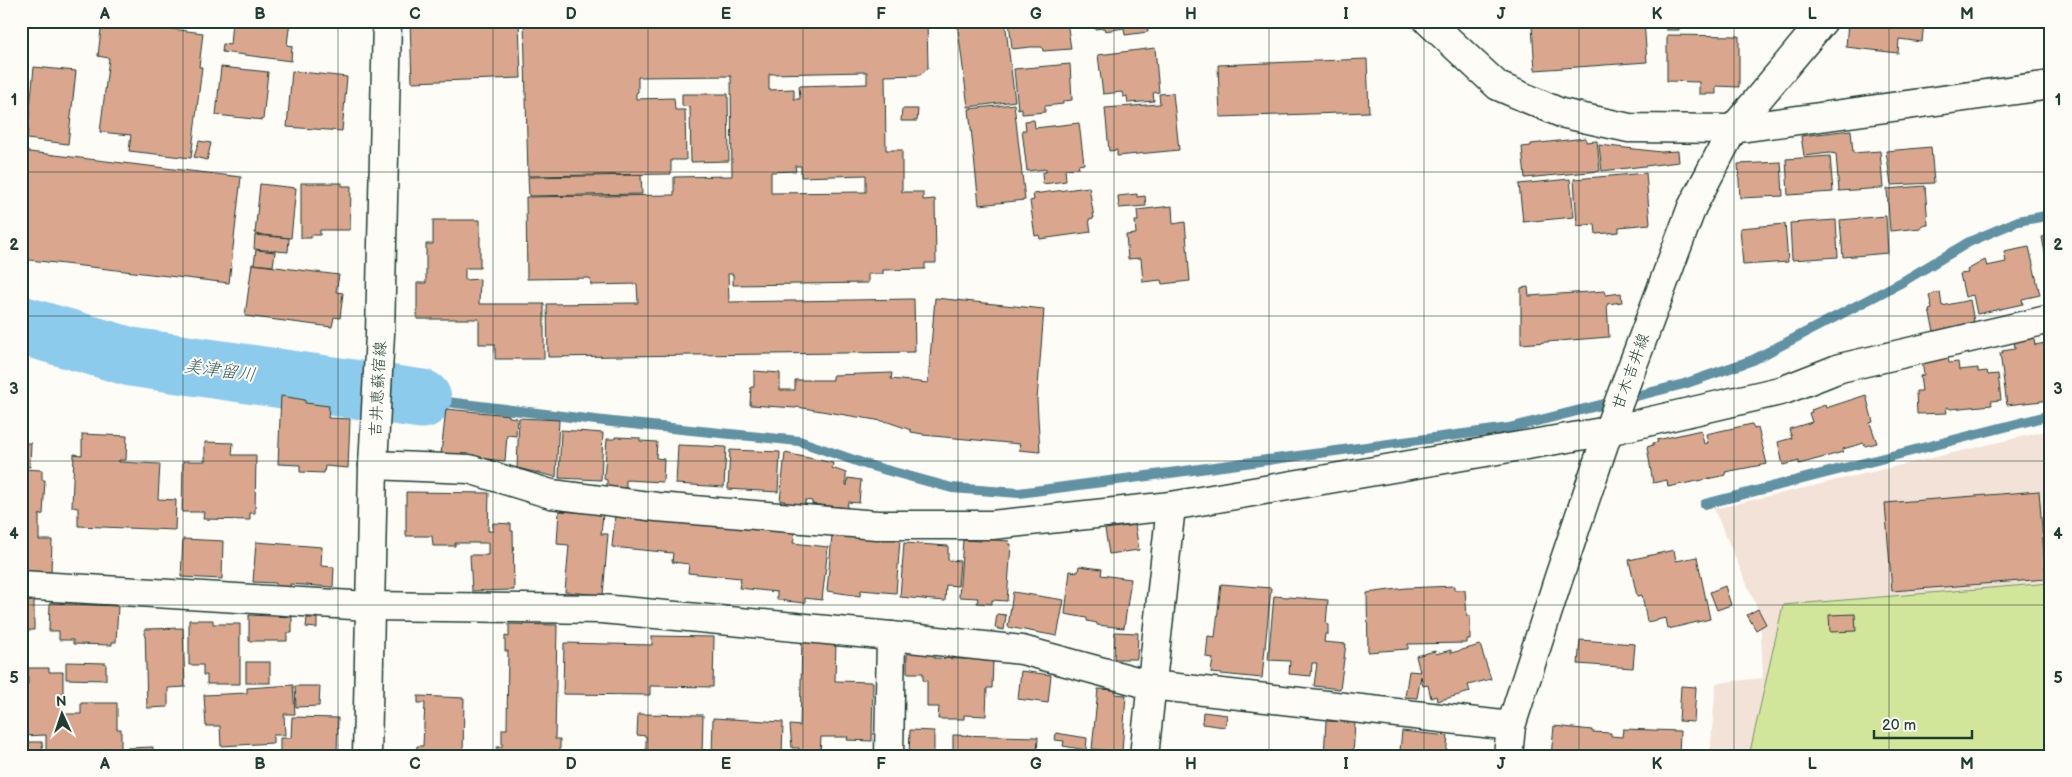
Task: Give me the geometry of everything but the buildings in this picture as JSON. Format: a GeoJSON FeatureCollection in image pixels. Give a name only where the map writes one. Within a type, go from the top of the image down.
{"type":"FeatureCollection","features":[{"type":"Feature","properties":{"kind":"street","name":"吉井恵蘇宿線"},"geometry":{"type":"LineString","coordinates":[[368,756],[369,606],[374,421],[380,334],[387,21]]}},
{"type":"Feature","properties":{"kind":"street"},"geometry":{"type":"LineString","coordinates":[[1428,21],[1498,86],[1561,113],[1629,128],[1733,129],[2051,85]]}},
{"type":"Feature","properties":{"kind":"street","name":"甘木吉井線"},"geometry":{"type":"LineString","coordinates":[[1508,756],[1511,726],[1558,580],[1610,427],[1692,207],[1733,129],[1823,21]]}},
{"type":"Feature","properties":{"kind":"street"},"geometry":{"type":"LineString","coordinates":[[373,465],[469,469],[552,494],[657,507],[877,524],[992,524],[1171,506],[1610,427],[1784,390],[1840,368],[2051,319]]}},
{"type":"Feature","properties":{"kind":"street"},"geometry":{"type":"LineString","coordinates":[[1144,756],[1171,506]]}},
{"type":"Feature","properties":{"kind":"street"},"geometry":{"type":"LineString","coordinates":[[21,585],[369,606],[602,609],[891,636],[1022,650],[1151,685],[1511,726]]}},
{"type":"Feature","properties":{"kind":"street"},"geometry":{"type":"LineString","coordinates":[[889,756],[891,636]]}},
{"type":"Feature","properties":{"kind":"shaded area"},"geometry":{"type":"Polygon","coordinates":[[[2051,430],[2051,756],[1710,756],[1716,683],[1763,678],[1760,614],[1714,509],[2051,430]]]}},
{"type":"Feature","properties":{"kind":"green space"},"geometry":{"type":"Polygon","coordinates":[[[2051,583],[2051,756],[1749,756],[1783,605],[2051,583]]]}},
{"type":"Feature","properties":{"kind":"waterway"},"geometry":{"type":"LineString","coordinates":[[422,399],[612,422],[799,441],[868,465],[952,488],[1019,493],[1509,428],[1684,384],[1753,360],[1902,282],[1969,242],[2018,221],[2051,215]]}},
{"type":"Feature","properties":{"kind":"waterway","name":"美津留川"},"geometry":{"type":"LineString","coordinates":[[21,325],[131,357],[422,399]]}},
{"type":"Feature","properties":{"kind":"waterway"},"geometry":{"type":"LineString","coordinates":[[1705,504],[2051,415]]}}]}
